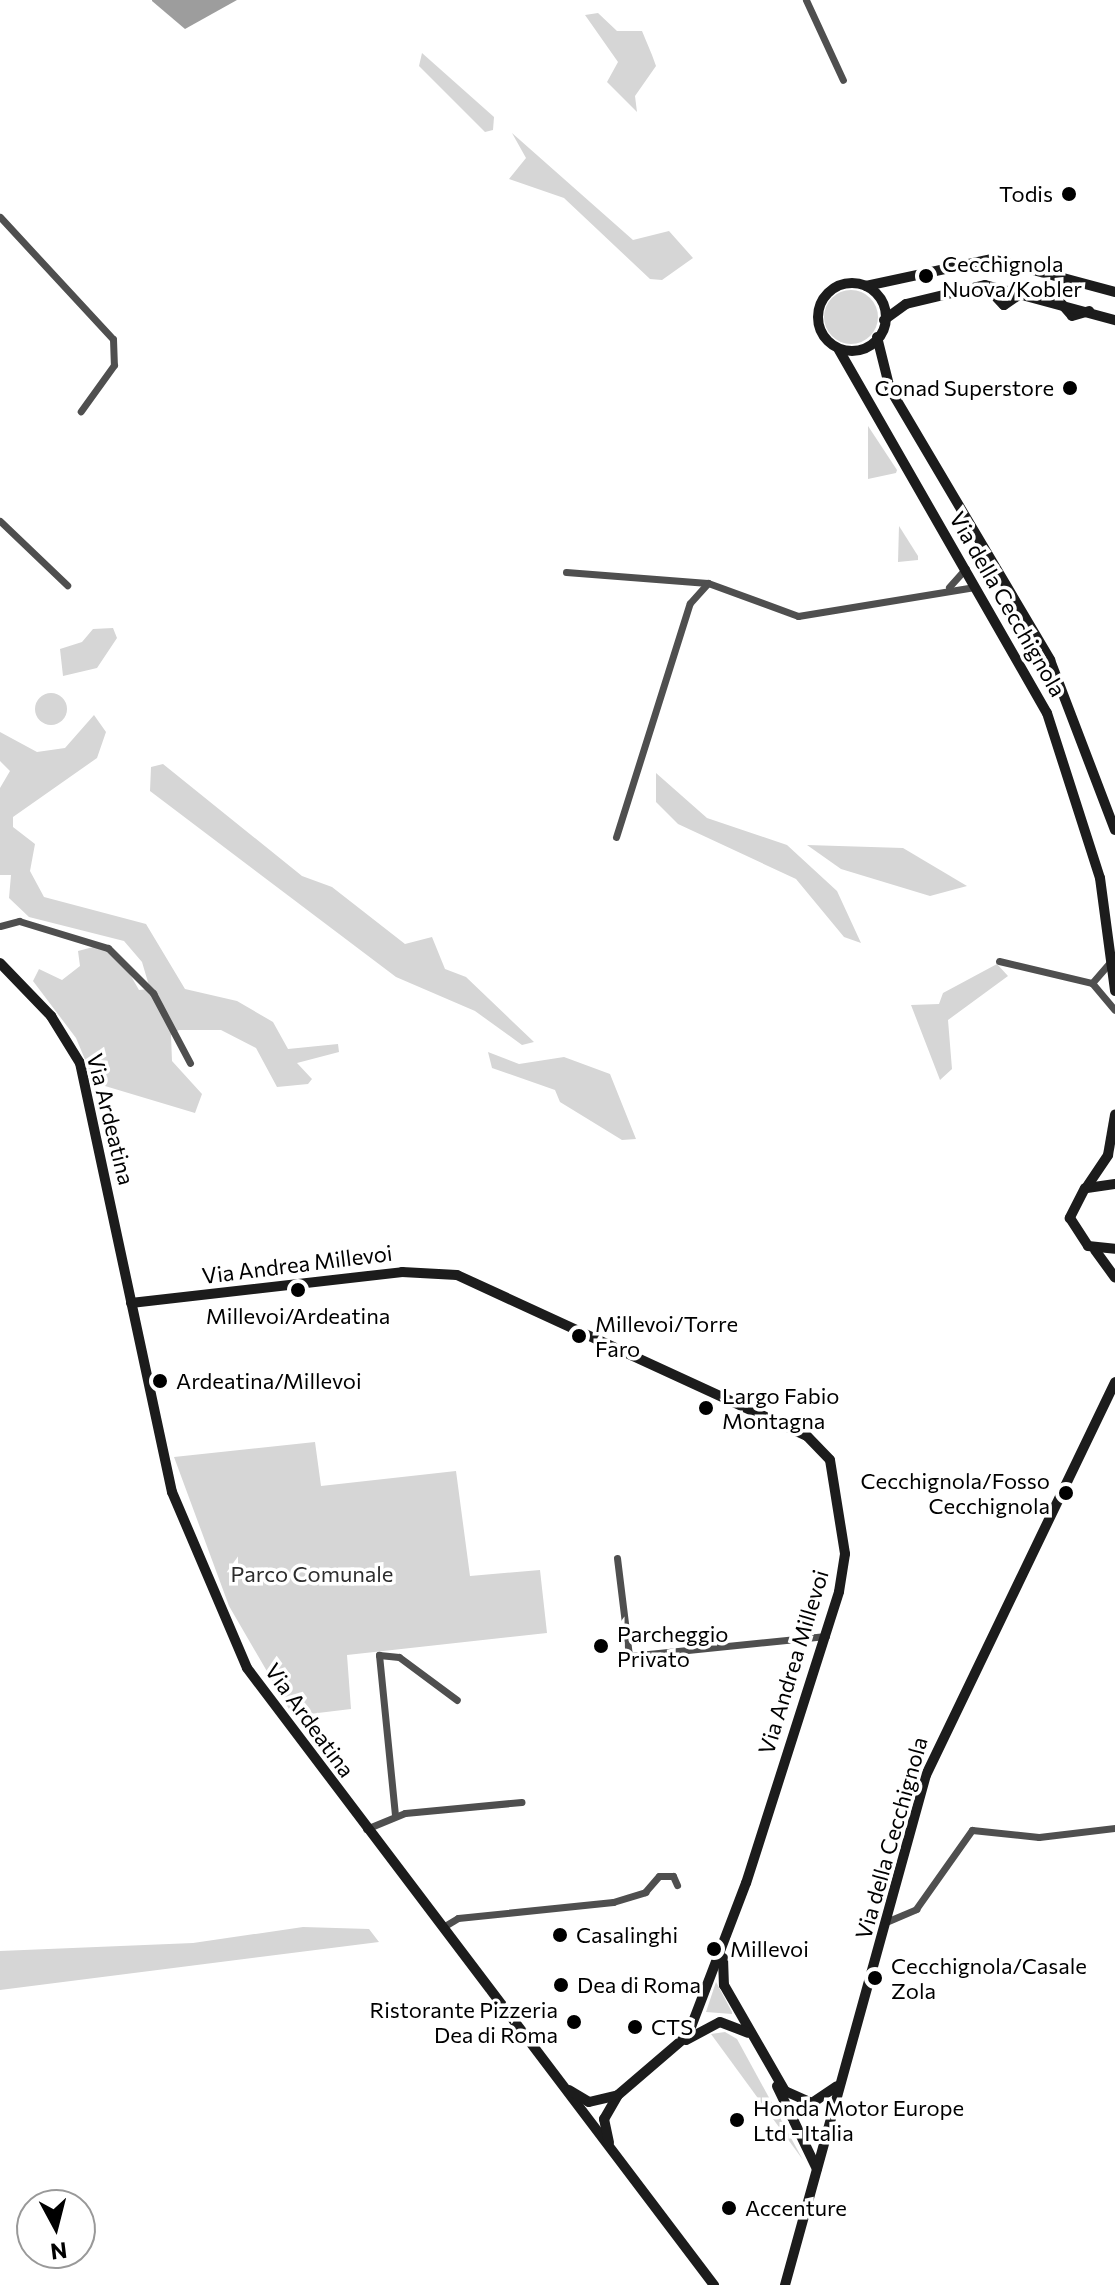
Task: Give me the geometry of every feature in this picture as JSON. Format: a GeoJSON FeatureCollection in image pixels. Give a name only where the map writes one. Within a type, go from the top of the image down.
{"type":"FeatureCollection","features":[{"type":"Feature","properties":{"kind":"street"},"geometry":{"type":"LineString","coordinates":[[806,0],[843,80]]}},
{"type":"Feature","properties":{"kind":"street"},"geometry":{"type":"LineString","coordinates":[[0,217],[113,339],[114,365],[81,411]]}},
{"type":"Feature","properties":{"kind":"street"},"geometry":{"type":"LineString","coordinates":[[1111,288],[992,259],[866,286],[840,285],[821,303],[820,329],[839,350],[865,348],[877,337],[884,320],[906,304],[976,285],[1029,292],[1059,301],[1072,316],[1090,311],[1115,320]]}},
{"type":"Feature","properties":{"kind":"street"},"geometry":{"type":"LineString","coordinates":[[976,285],[990,288],[1004,305],[1029,292]]}},
{"type":"Feature","properties":{"kind":"street"},"geometry":{"type":"LineString","coordinates":[[866,286],[878,295],[884,320]]}},
{"type":"Feature","properties":{"kind":"street","name":"Via della Cecchignola"},"geometry":{"type":"LineString","coordinates":[[877,337],[890,389],[1067,695],[1115,830]]}},
{"type":"Feature","properties":{"kind":"street","name":"Via della Cecchignola"},"geometry":{"type":"LineString","coordinates":[[839,350],[982,594],[1047,713],[1076,788],[1112,957],[1115,991]]}},
{"type":"Feature","properties":{"kind":"street"},"geometry":{"type":"LineString","coordinates":[[0,521],[67,585]]}},
{"type":"Feature","properties":{"kind":"street"},"geometry":{"type":"LineString","coordinates":[[943,590],[961,580],[964,564]]}},
{"type":"Feature","properties":{"kind":"street"},"geometry":{"type":"LineString","coordinates":[[566,572],[708,583],[798,616],[973,586],[982,594]]}},
{"type":"Feature","properties":{"kind":"street"},"geometry":{"type":"LineString","coordinates":[[616,837],[690,603],[708,583]]}},
{"type":"Feature","properties":{"kind":"street"},"geometry":{"type":"LineString","coordinates":[[0,926],[19,921],[108,948],[153,993],[190,1063]]}},
{"type":"Feature","properties":{"kind":"street"},"geometry":{"type":"LineString","coordinates":[[1092,983],[1112,957]]}},
{"type":"Feature","properties":{"kind":"street"},"geometry":{"type":"LineString","coordinates":[[999,961],[1092,983],[1115,1010]]}},
{"type":"Feature","properties":{"kind":"street","name":"Via Ardeatina"},"geometry":{"type":"LineString","coordinates":[[0,963],[51,1016],[80,1063],[169,1482],[210,1588],[262,1693],[610,2143],[714,2285]]}},
{"type":"Feature","properties":{"kind":"street"},"geometry":{"type":"LineString","coordinates":[[1115,1115],[1108,1155],[1085,1188],[1070,1218],[1079,1239],[1094,1249],[1115,1278]]}},
{"type":"Feature","properties":{"kind":"street"},"geometry":{"type":"LineString","coordinates":[[1085,1188],[1115,1184]]}},
{"type":"Feature","properties":{"kind":"street"},"geometry":{"type":"LineString","coordinates":[[1094,1249],[1115,1249]]}},
{"type":"Feature","properties":{"kind":"street","name":"Via Andrea Millevoi"},"geometry":{"type":"LineString","coordinates":[[131,1303],[402,1272],[457,1275],[807,1436],[830,1460],[842,1507],[845,1554],[826,1636],[724,1949],[685,2041],[618,2095]]}},
{"type":"Feature","properties":{"kind":"street","name":"Via della Cecchignola"},"geometry":{"type":"LineString","coordinates":[[785,2285],[886,1922],[945,1726],[1115,1382]]}},
{"type":"Feature","properties":{"kind":"street"},"geometry":{"type":"LineString","coordinates":[[617,1558],[629,1656],[826,1636]]}},
{"type":"Feature","properties":{"kind":"street"},"geometry":{"type":"LineString","coordinates":[[395,1815],[379,1655],[399,1657],[457,1700]]}},
{"type":"Feature","properties":{"kind":"street"},"geometry":{"type":"LineString","coordinates":[[366,1829],[395,1815],[521,1802]]}},
{"type":"Feature","properties":{"kind":"street"},"geometry":{"type":"LineString","coordinates":[[886,1922],[916,1909],[972,1830],[1039,1837],[1115,1828]]}},
{"type":"Feature","properties":{"kind":"street"},"geometry":{"type":"LineString","coordinates":[[443,1927],[458,1918],[613,1902],[645,1892],[659,1876],[673,1876],[677,1885]]}},
{"type":"Feature","properties":{"kind":"street"},"geometry":{"type":"LineString","coordinates":[[724,1949],[722,1979],[774,2078],[817,2170]]}},
{"type":"Feature","properties":{"kind":"street"},"geometry":{"type":"LineString","coordinates":[[685,2041],[720,2022],[748,2033]]}},
{"type":"Feature","properties":{"kind":"street"},"geometry":{"type":"LineString","coordinates":[[774,2078],[808,2103],[828,2097],[843,2076]]}},
{"type":"Feature","properties":{"kind":"street"},"geometry":{"type":"LineString","coordinates":[[564,2086],[589,2102],[618,2095]]}},
{"type":"Feature","properties":{"kind":"street"},"geometry":{"type":"LineString","coordinates":[[610,2143],[604,2119],[618,2095]]}},
{"type":"Feature","properties":{"kind":"green space"},"geometry":{"type":"Polygon","coordinates":[[[598,13],[617,31],[642,31],[652,55],[656,66],[635,96],[637,112],[607,82],[618,62],[585,15],[598,13]]]}},
{"type":"Feature","properties":{"kind":"green space"},"geometry":{"type":"Polygon","coordinates":[[[422,53],[494,117],[493,130],[485,132],[419,66],[422,53]]]}},
{"type":"Feature","properties":{"kind":"green space"},"geometry":{"type":"Polygon","coordinates":[[[512,133],[633,240],[669,231],[693,258],[662,280],[650,279],[564,198],[509,179],[526,158],[512,133]]]}},
{"type":"Feature","properties":{"kind":"green space"},"geometry":{"type":"Polygon","coordinates":[[[851,290],[870,298],[878,317],[870,336],[851,344],[832,336],[824,317],[832,298],[851,290]]]}},
{"type":"Feature","properties":{"kind":"green space"},"geometry":{"type":"Polygon","coordinates":[[[868,426],[897,470],[896,473],[868,479],[868,426]]]}},
{"type":"Feature","properties":{"kind":"green space"},"geometry":{"type":"Polygon","coordinates":[[[899,526],[918,556],[918,560],[898,562],[899,526]]]}},
{"type":"Feature","properties":{"kind":"green space"},"geometry":{"type":"Polygon","coordinates":[[[113,628],[117,638],[97,668],[63,676],[60,649],[82,642],[93,629],[113,628]]]}},
{"type":"Feature","properties":{"kind":"green space"},"geometry":{"type":"Polygon","coordinates":[[[51,693],[62,698],[67,709],[62,720],[51,725],[40,720],[35,709],[40,698],[51,693]]]}},
{"type":"Feature","properties":{"kind":"green space"},"geometry":{"type":"Polygon","coordinates":[[[94,715],[106,732],[97,758],[13,817],[13,827],[35,844],[30,871],[44,897],[146,924],[185,989],[237,1001],[273,1022],[288,1049],[338,1044],[339,1052],[297,1063],[312,1079],[308,1084],[277,1087],[256,1048],[221,1030],[179,1030],[171,1035],[172,1061],[202,1094],[195,1113],[105,1086],[94,1081],[76,1038],[33,981],[39,969],[62,980],[80,966],[78,951],[97,946],[119,955],[139,990],[150,989],[142,962],[124,941],[29,917],[9,898],[11,875],[0,875],[0,788],[10,771],[0,761],[0,732],[37,752],[65,748],[94,715]]]}},
{"type":"Feature","properties":{"kind":"green space"},"geometry":{"type":"Polygon","coordinates":[[[163,764],[302,876],[332,887],[405,944],[432,937],[445,969],[466,977],[534,1042],[522,1045],[475,1011],[396,977],[150,791],[151,767],[163,764]]]}},
{"type":"Feature","properties":{"kind":"green space"},"geometry":{"type":"Polygon","coordinates":[[[656,773],[707,818],[787,845],[837,891],[861,943],[844,937],[796,879],[678,824],[656,802],[656,773]]]}},
{"type":"Feature","properties":{"kind":"green space"},"geometry":{"type":"Polygon","coordinates":[[[807,845],[903,848],[967,886],[930,896],[841,869],[807,845]]]}},
{"type":"Feature","properties":{"kind":"green space"},"geometry":{"type":"Polygon","coordinates":[[[997,964],[1008,976],[948,1020],[952,1069],[940,1080],[911,1005],[939,1004],[943,993],[997,964]]]}},
{"type":"Feature","properties":{"kind":"green space"},"geometry":{"type":"Polygon","coordinates":[[[488,1052],[519,1064],[564,1057],[610,1074],[636,1139],[622,1140],[560,1102],[555,1090],[492,1068],[488,1052]]]}},
{"type":"Feature","properties":{"kind":"green space","name":"Parco Comunale"},"geometry":{"type":"Polygon","coordinates":[[[315,1442],[321,1486],[456,1471],[470,1576],[540,1570],[547,1633],[347,1655],[351,1709],[293,1716],[229,1606],[174,1457],[315,1442]]]}},
{"type":"Feature","properties":{"kind":"green space"},"geometry":{"type":"Polygon","coordinates":[[[303,1927],[369,1929],[379,1942],[0,1990],[0,1951],[193,1943],[303,1927]]]}},
{"type":"Feature","properties":{"kind":"green space"},"geometry":{"type":"Polygon","coordinates":[[[716,1982],[732,2012],[732,2014],[706,2012],[716,1982]]]}},
{"type":"Feature","properties":{"kind":"green space"},"geometry":{"type":"Polygon","coordinates":[[[725,2032],[737,2039],[803,2160],[711,2034],[725,2032]]]}},
{"type":"Feature","properties":{"kind":"shaded area"},"geometry":{"type":"Polygon","coordinates":[[[152,0],[237,0],[185,29],[152,1],[152,0]]]}},
{"type":"Feature","properties":{"kind":"place","name":"Todis"},"geometry":{"type":"Point","coordinates":[1069,194]}},
{"type":"Feature","properties":{"kind":"place","name":"Cecchignola Nuova/Kobler"},"geometry":{"type":"Point","coordinates":[926,276]}},
{"type":"Feature","properties":{"kind":"place","name":"Conad Superstore"},"geometry":{"type":"Point","coordinates":[1070,388]}},
{"type":"Feature","properties":{"kind":"place","name":"Millevoi/Ardeatina"},"geometry":{"type":"Point","coordinates":[298,1290]}},
{"type":"Feature","properties":{"kind":"place","name":"Millevoi/Torre Faro"},"geometry":{"type":"Point","coordinates":[579,1336]}},
{"type":"Feature","properties":{"kind":"place","name":"Ardeatina/Millevoi"},"geometry":{"type":"Point","coordinates":[160,1381]}},
{"type":"Feature","properties":{"kind":"place","name":"Largo Fabio Montagna"},"geometry":{"type":"Point","coordinates":[706,1408]}},
{"type":"Feature","properties":{"kind":"place","name":"Cecchignola/Fosso Cecchignola"},"geometry":{"type":"Point","coordinates":[1066,1493]}},
{"type":"Feature","properties":{"kind":"place","name":"Parcheggio Privato"},"geometry":{"type":"Point","coordinates":[601,1646]}},
{"type":"Feature","properties":{"kind":"place","name":"Casalinghi"},"geometry":{"type":"Point","coordinates":[560,1935]}},
{"type":"Feature","properties":{"kind":"place","name":"Millevoi"},"geometry":{"type":"Point","coordinates":[714,1949]}},
{"type":"Feature","properties":{"kind":"place","name":"Cecchignola/Casale Zola"},"geometry":{"type":"Point","coordinates":[875,1978]}},
{"type":"Feature","properties":{"kind":"place","name":"Dea di Roma"},"geometry":{"type":"Point","coordinates":[561,1985]}},
{"type":"Feature","properties":{"kind":"place","name":"Ristorante Pizzeria Dea di Roma"},"geometry":{"type":"Point","coordinates":[574,2022]}},
{"type":"Feature","properties":{"kind":"place","name":"CTS"},"geometry":{"type":"Point","coordinates":[635,2027]}},
{"type":"Feature","properties":{"kind":"place","name":"Honda Motor Europe Ltd - Italia"},"geometry":{"type":"Point","coordinates":[737,2120]}},
{"type":"Feature","properties":{"kind":"place","name":"Accenture"},"geometry":{"type":"Point","coordinates":[729,2208]}}]}
